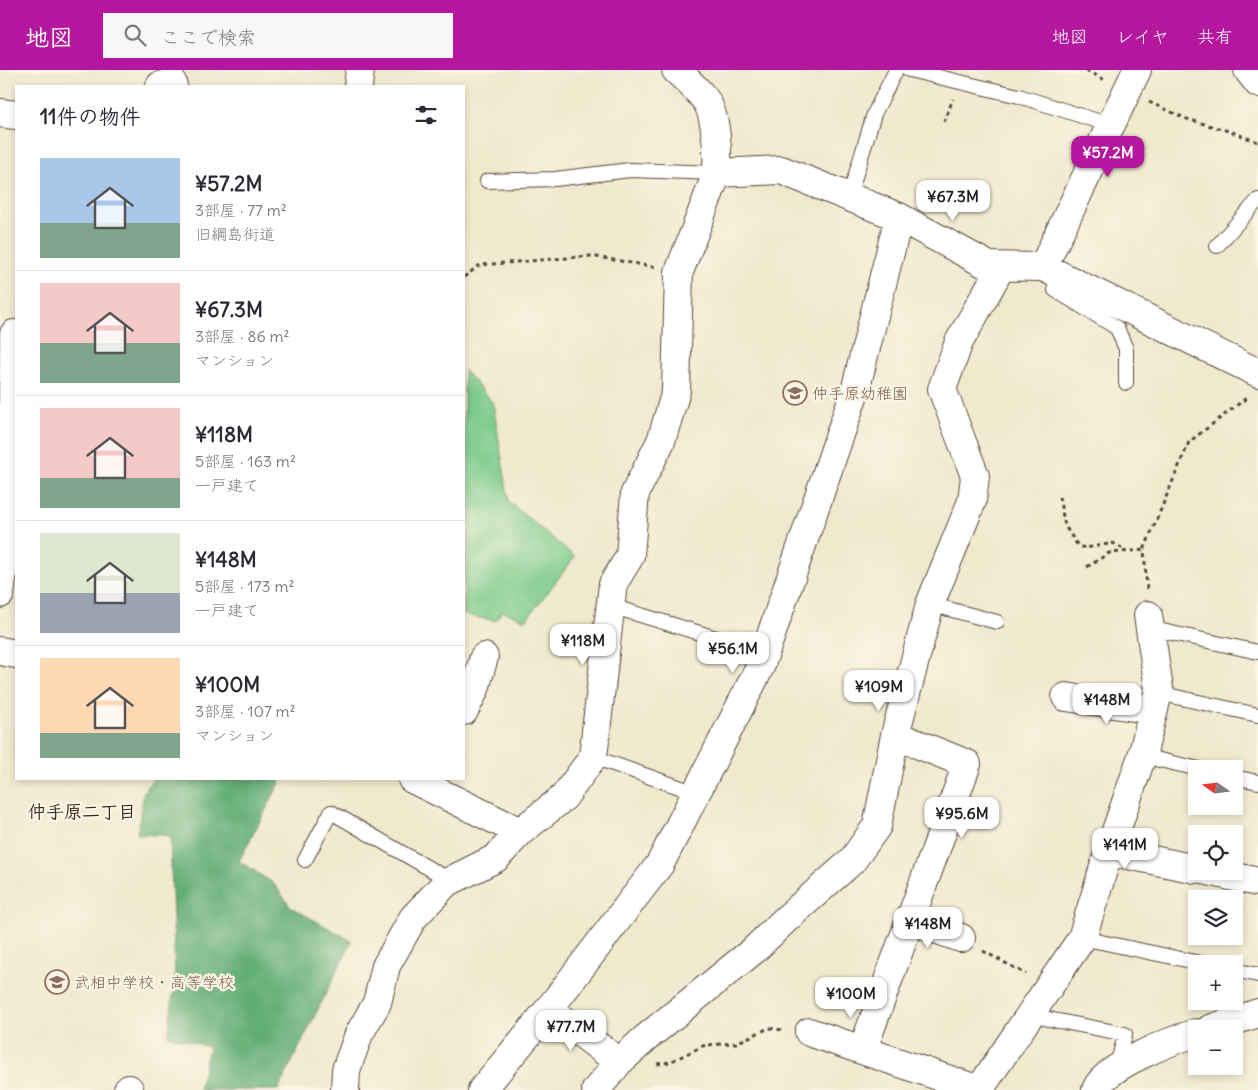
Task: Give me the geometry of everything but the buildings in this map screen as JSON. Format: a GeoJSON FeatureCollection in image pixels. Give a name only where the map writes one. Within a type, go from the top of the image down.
{"type":"FeatureCollection","features":[{"type":"Feature","properties":{"kind":"street"},"geometry":{"type":"LineString","coordinates":[[358,85],[360,70]]}},
{"type":"Feature","properties":{"kind":"street"},"geometry":{"type":"LineString","coordinates":[[345,1090],[346,1070],[359,1034],[377,1003],[386,966],[413,918],[451,881],[496,858],[520,832],[564,797],[593,757],[612,584],[630,556],[635,493],[661,440],[676,391],[679,272],[717,173],[718,152],[716,133],[705,99],[676,70]]}},
{"type":"Feature","properties":{"kind":"street"},"geometry":{"type":"LineString","coordinates":[[1248,70],[1258,82]]}},
{"type":"Feature","properties":{"kind":"street"},"geometry":{"type":"LineString","coordinates":[[1049,270],[1110,124],[1132,80]]}},
{"type":"Feature","properties":{"kind":"street"},"geometry":{"type":"LineString","coordinates":[[163,85],[172,82],[173,85]]}},
{"type":"Feature","properties":{"kind":"street"},"geometry":{"type":"LineString","coordinates":[[0,113],[15,115]]}},
{"type":"Feature","properties":{"kind":"street"},"geometry":{"type":"LineString","coordinates":[[717,173],[781,170],[899,217],[990,266],[1049,270],[1254,384]]}},
{"type":"Feature","properties":{"kind":"street"},"geometry":{"type":"LineString","coordinates":[[482,1090],[549,1009],[660,864],[760,667],[855,391],[899,217]]}},
{"type":"Feature","properties":{"kind":"street"},"geometry":{"type":"LineString","coordinates":[[596,1090],[620,1062],[754,950],[852,861],[877,826],[895,735],[930,604],[972,501],[975,476],[942,389],[959,342],[1001,267]]}},
{"type":"Feature","properties":{"kind":"street"},"geometry":{"type":"LineString","coordinates":[[0,594],[11,511],[10,334]]}},
{"type":"Feature","properties":{"kind":"street"},"geometry":{"type":"LineString","coordinates":[[809,1032],[979,1090],[1028,1015],[1082,938],[1109,850],[1142,756],[1156,702],[1149,621]]}},
{"type":"Feature","properties":{"kind":"street"},"geometry":{"type":"LineString","coordinates":[[0,651],[15,654]]}},
{"type":"Feature","properties":{"kind":"street"},"geometry":{"type":"LineString","coordinates":[[465,709],[475,689],[484,657]]}},
{"type":"Feature","properties":{"kind":"street"},"geometry":{"type":"LineString","coordinates":[[1066,697],[1156,702]]}},
{"type":"Feature","properties":{"kind":"street"},"geometry":{"type":"LineString","coordinates":[[863,1050],[967,764],[895,735]]}},
{"type":"Feature","properties":{"kind":"street"},"geometry":{"type":"LineString","coordinates":[[422,781],[520,832]]}},
{"type":"Feature","properties":{"kind":"street"},"geometry":{"type":"LineString","coordinates":[[1109,850],[1188,867]]}},
{"type":"Feature","properties":{"kind":"street"},"geometry":{"type":"LineString","coordinates":[[1243,879],[1258,882]]}},
{"type":"Feature","properties":{"kind":"street"},"geometry":{"type":"LineString","coordinates":[[910,920],[961,938]]}},
{"type":"Feature","properties":{"kind":"street"},"geometry":{"type":"LineString","coordinates":[[549,1009],[620,1062]]}},
{"type":"Feature","properties":{"kind":"street"},"geometry":{"type":"LineString","coordinates":[[1237,1020],[1258,1013]]}},
{"type":"Feature","properties":{"kind":"street"},"geometry":{"type":"LineString","coordinates":[[1096,1090],[1098,1083],[1117,1067],[1188,1036]]}},
{"type":"Feature","properties":{"kind":"lane"},"geometry":{"type":"LineString","coordinates":[[848,197],[874,114],[896,70]]}},
{"type":"Feature","properties":{"kind":"lane"},"geometry":{"type":"LineString","coordinates":[[909,70],[1019,96],[1110,124]]}},
{"type":"Feature","properties":{"kind":"lane"},"geometry":{"type":"LineString","coordinates":[[487,181],[555,179],[630,170],[717,173]]}},
{"type":"Feature","properties":{"kind":"lane"},"geometry":{"type":"LineString","coordinates":[[1217,246],[1258,200]]}},
{"type":"Feature","properties":{"kind":"lane"},"geometry":{"type":"LineString","coordinates":[[1049,270],[1055,290],[1117,328],[1126,350],[1126,383]]}},
{"type":"Feature","properties":{"kind":"lane"},"geometry":{"type":"LineString","coordinates":[[930,604],[997,622]]}},
{"type":"Feature","properties":{"kind":"lane"},"geometry":{"type":"LineString","coordinates":[[611,606],[765,653]]}},
{"type":"Feature","properties":{"kind":"lane"},"geometry":{"type":"LineString","coordinates":[[1149,621],[1258,652]]}},
{"type":"Feature","properties":{"kind":"lane"},"geometry":{"type":"LineString","coordinates":[[1156,702],[1258,715]]}},
{"type":"Feature","properties":{"kind":"lane"},"geometry":{"type":"LineString","coordinates":[[1142,756],[1188,766]]}},
{"type":"Feature","properties":{"kind":"lane"},"geometry":{"type":"LineString","coordinates":[[593,757],[696,793]]}},
{"type":"Feature","properties":{"kind":"lane"},"geometry":{"type":"LineString","coordinates":[[1243,779],[1258,782]]}},
{"type":"Feature","properties":{"kind":"lane"},"geometry":{"type":"LineString","coordinates":[[305,860],[330,812],[451,881]]}},
{"type":"Feature","properties":{"kind":"lane"},"geometry":{"type":"LineString","coordinates":[[1082,938],[1188,960]]}},
{"type":"Feature","properties":{"kind":"lane"},"geometry":{"type":"LineString","coordinates":[[1243,972],[1258,975]]}},
{"type":"Feature","properties":{"kind":"lane"},"geometry":{"type":"LineString","coordinates":[[1028,1015],[1125,1034],[1117,1067]]}},
{"type":"Feature","properties":{"kind":"path"},"geometry":{"type":"LineString","coordinates":[[1086,70],[1132,80],[1187,120],[1232,132],[1258,142]]}},
{"type":"Feature","properties":{"kind":"path"},"geometry":{"type":"LineString","coordinates":[[465,276],[480,265],[591,256],[679,272]]}},
{"type":"Feature","properties":{"kind":"path"},"geometry":{"type":"LineString","coordinates":[[1149,621],[1144,550],[1190,442],[1254,384]]}},
{"type":"Feature","properties":{"kind":"path"},"geometry":{"type":"LineString","coordinates":[[1058,497],[1065,526],[1078,546],[1086,548],[1113,543],[1125,550]]}},
{"type":"Feature","properties":{"kind":"path"},"geometry":{"type":"LineString","coordinates":[[1087,567],[1109,553],[1125,550],[1144,550]]}},
{"type":"Feature","properties":{"kind":"path"},"geometry":{"type":"LineString","coordinates":[[961,938],[1028,975]]}},
{"type":"Feature","properties":{"kind":"path"},"geometry":{"type":"LineString","coordinates":[[660,1064],[670,1062],[705,1045],[736,1043],[769,1028]]}},
{"type":"Feature","properties":{"kind":"green space"},"geometry":{"type":"Polygon","coordinates":[[[465,371],[493,403],[509,502],[575,557],[526,620],[502,611],[496,621],[465,615],[465,371]]]}},
{"type":"Feature","properties":{"kind":"green space"},"geometry":{"type":"Polygon","coordinates":[[[152,780],[281,780],[239,861],[273,883],[291,907],[352,941],[278,1090],[199,1090],[209,1047],[168,1035],[175,979],[170,836],[137,834],[144,791],[152,780]]]}},
{"type":"Feature","properties":{"kind":"place","name":"仲手原幼稚園"},"geometry":{"type":"Point","coordinates":[795,393]}},
{"type":"Feature","properties":{"kind":"place","name":"武相中学校・高等学校"},"geometry":{"type":"Point","coordinates":[57,982]}},
{"type":"Feature","properties":{"kind":"district","name":"仲手原二丁目"},"geometry":{"type":"Point","coordinates":[82,811]}}]}
